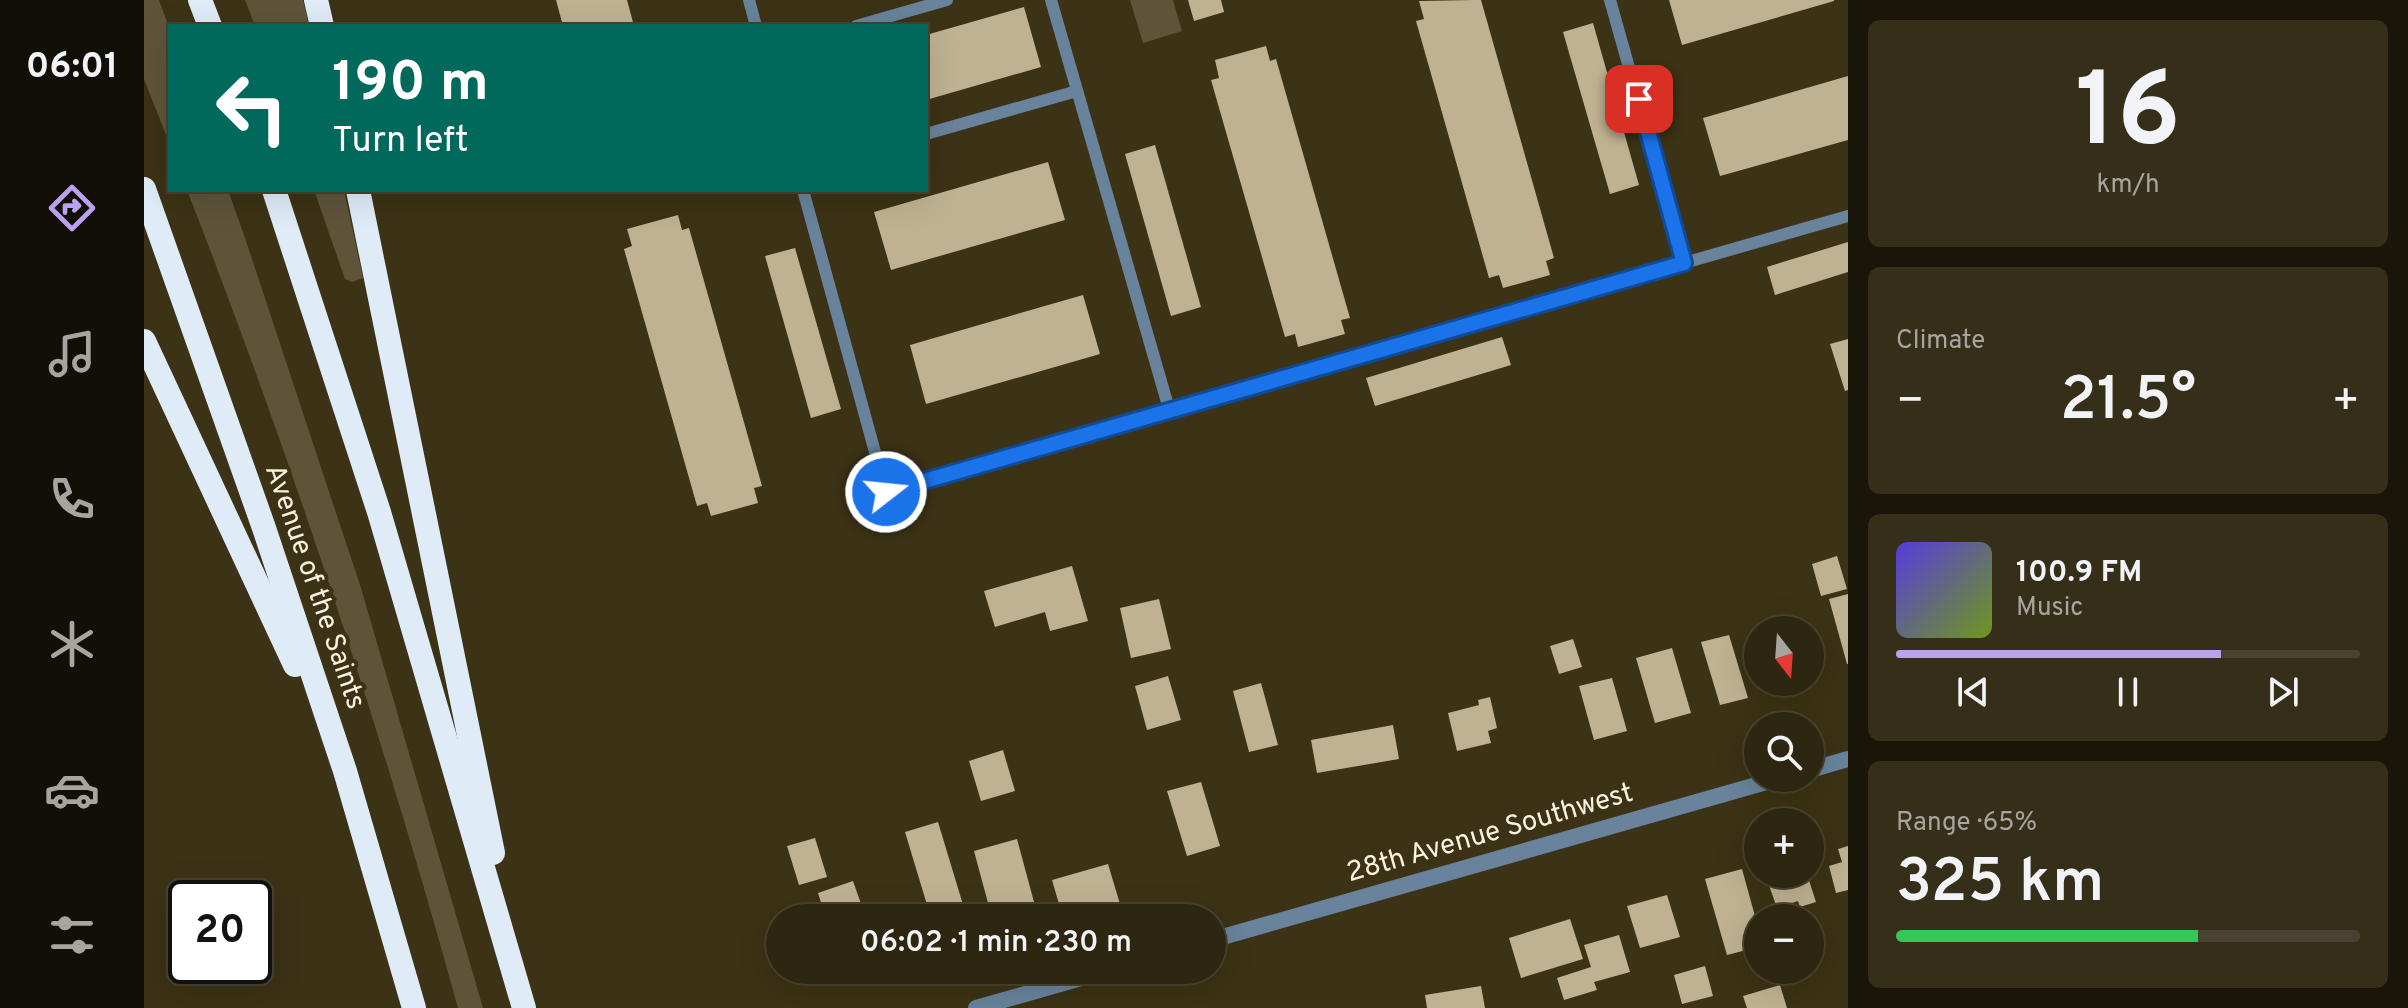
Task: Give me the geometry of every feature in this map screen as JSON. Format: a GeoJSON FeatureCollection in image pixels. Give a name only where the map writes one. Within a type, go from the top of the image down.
{"type":"FeatureCollection","features":[{"type":"Feature","properties":{"kind":"highway"},"geometry":{"type":"LineString","coordinates":[[200,0],[209,24]]}},
{"type":"Feature","properties":{"kind":"highway"},"geometry":{"type":"LineString","coordinates":[[316,0],[322,24]]}},
{"type":"Feature","properties":{"kind":"highway","name":"Avenue of the Saints"},"geometry":{"type":"LineString","coordinates":[[144,189],[264,528],[345,771],[414,1008]]}},
{"type":"Feature","properties":{"kind":"highway"},"geometry":{"type":"LineString","coordinates":[[275,192],[379,512],[524,1008]]}},
{"type":"Feature","properties":{"kind":"highway"},"geometry":{"type":"LineString","coordinates":[[358,192],[524,1008]]}},
{"type":"Feature","properties":{"kind":"highway"},"geometry":{"type":"LineString","coordinates":[[144,341],[345,771]]}},
{"type":"Feature","properties":{"kind":"street"},"geometry":{"type":"LineString","coordinates":[[1824,766],[1848,759]]}},
{"type":"Feature","properties":{"kind":"street","name":"28th Avenue Southwest"},"geometry":{"type":"LineString","coordinates":[[1226,936],[1744,789]]}},
{"type":"Feature","properties":{"kind":"street"},"geometry":{"type":"LineString","coordinates":[[976,1008],[1060,984]]}},
{"type":"Feature","properties":{"kind":"lane"},"geometry":{"type":"LineString","coordinates":[[749,0],[755,24]]}},
{"type":"Feature","properties":{"kind":"lane"},"geometry":{"type":"LineString","coordinates":[[863,24],[947,0]]}},
{"type":"Feature","properties":{"kind":"lane"},"geometry":{"type":"LineString","coordinates":[[1051,0],[1169,409]]}},
{"type":"Feature","properties":{"kind":"lane"},"geometry":{"type":"LineString","coordinates":[[1610,0],[1684,263]]}},
{"type":"Feature","properties":{"kind":"lane"},"geometry":{"type":"LineString","coordinates":[[928,133],[1077,91]]}},
{"type":"Feature","properties":{"kind":"lane"},"geometry":{"type":"LineString","coordinates":[[804,192],[886,492],[1848,216]]}},
{"type":"Feature","properties":{"kind":"shaded area"},"geometry":{"type":"Polygon","coordinates":[[[144,0],[159,0],[168,25],[168,140],[144,79],[144,0]]]}},
{"type":"Feature","properties":{"kind":"shaded area"},"geometry":{"type":"Polygon","coordinates":[[[245,0],[303,0],[309,24],[254,24],[245,0]]]}},
{"type":"Feature","properties":{"kind":"shaded area"},"geometry":{"type":"Polygon","coordinates":[[[1130,0],[1173,0],[1182,31],[1143,43],[1130,0]]]}},
{"type":"Feature","properties":{"kind":"shaded area"},"geometry":{"type":"Polygon","coordinates":[[[188,192],[229,192],[361,588],[483,1008],[458,1008],[398,801],[333,596],[188,192]]]}},
{"type":"Feature","properties":{"kind":"shaded area"},"geometry":{"type":"Polygon","coordinates":[[[315,192],[344,192],[363,278],[352,282],[345,279],[315,192]]]}},
{"type":"Feature","properties":{"kind":"building"},"geometry":{"type":"Polygon","coordinates":[[[556,0],[627,0],[633,24],[562,24],[556,0]]]}},
{"type":"Feature","properties":{"kind":"building"},"geometry":{"type":"Polygon","coordinates":[[[1188,0],[1221,0],[1224,12],[1194,21],[1188,0]]]}},
{"type":"Feature","properties":{"kind":"building"},"geometry":{"type":"Polygon","coordinates":[[[1481,0],[1554,258],[1546,261],[1550,275],[1503,288],[1499,275],[1489,278],[1416,21],[1424,19],[1419,1],[1481,0]]]}},
{"type":"Feature","properties":{"kind":"building"},"geometry":{"type":"Polygon","coordinates":[[[1669,0],[1834,0],[1834,1],[1682,45],[1669,0]]]}},
{"type":"Feature","properties":{"kind":"building"},"geometry":{"type":"Polygon","coordinates":[[[1024,7],[1041,67],[928,99],[928,34],[1024,7]]]}},
{"type":"Feature","properties":{"kind":"building"},"geometry":{"type":"Polygon","coordinates":[[[1593,23],[1639,185],[1610,194],[1563,32],[1593,23]]]}},
{"type":"Feature","properties":{"kind":"building"},"geometry":{"type":"Polygon","coordinates":[[[1266,46],[1270,61],[1276,59],[1350,318],[1341,320],[1345,334],[1298,347],[1295,334],[1285,337],[1211,80],[1219,78],[1215,60],[1266,46]]]}},
{"type":"Feature","properties":{"kind":"building"},"geometry":{"type":"Polygon","coordinates":[[[1848,76],[1848,140],[1720,176],[1703,118],[1848,76]]]}},
{"type":"Feature","properties":{"kind":"building"},"geometry":{"type":"Polygon","coordinates":[[[1155,145],[1201,307],[1171,316],[1125,154],[1155,145]]]}},
{"type":"Feature","properties":{"kind":"building"},"geometry":{"type":"Polygon","coordinates":[[[1048,162],[1065,220],[891,270],[874,212],[1048,162]]]}},
{"type":"Feature","properties":{"kind":"building"},"geometry":{"type":"Polygon","coordinates":[[[678,215],[682,230],[689,228],[762,486],[754,488],[758,503],[711,516],[707,503],[697,506],[624,249],[632,246],[627,229],[678,215]]]}},
{"type":"Feature","properties":{"kind":"building"},"geometry":{"type":"Polygon","coordinates":[[[1848,242],[1848,272],[1775,295],[1767,267],[1848,242]]]}},
{"type":"Feature","properties":{"kind":"building"},"geometry":{"type":"Polygon","coordinates":[[[795,248],[841,409],[811,418],[765,256],[795,248]]]}},
{"type":"Feature","properties":{"kind":"building"},"geometry":{"type":"Polygon","coordinates":[[[1083,295],[1100,354],[926,404],[910,345],[1083,295]]]}},
{"type":"Feature","properties":{"kind":"building"},"geometry":{"type":"Polygon","coordinates":[[[1502,337],[1511,365],[1375,406],[1366,378],[1502,337]]]}},
{"type":"Feature","properties":{"kind":"building"},"geometry":{"type":"Polygon","coordinates":[[[1848,339],[1848,390],[1845,391],[1830,344],[1848,339]]]}},
{"type":"Feature","properties":{"kind":"building"},"geometry":{"type":"Polygon","coordinates":[[[1837,556],[1847,589],[1821,596],[1812,564],[1837,556]]]}},
{"type":"Feature","properties":{"kind":"building"},"geometry":{"type":"Polygon","coordinates":[[[1072,566],[1088,621],[1050,631],[1045,612],[995,627],[984,591],[1072,566]]]}},
{"type":"Feature","properties":{"kind":"building"},"geometry":{"type":"Polygon","coordinates":[[[1848,594],[1848,664],[1847,664],[1829,599],[1848,594]]]}},
{"type":"Feature","properties":{"kind":"building"},"geometry":{"type":"Polygon","coordinates":[[[1159,599],[1171,649],[1131,658],[1120,608],[1159,599]]]}},
{"type":"Feature","properties":{"kind":"building"},"geometry":{"type":"Polygon","coordinates":[[[1729,635],[1744,685],[1744,696],[1748,698],[1720,705],[1701,642],[1729,635]]]}},
{"type":"Feature","properties":{"kind":"building"},"geometry":{"type":"Polygon","coordinates":[[[1573,639],[1582,667],[1559,674],[1550,646],[1573,639]]]}},
{"type":"Feature","properties":{"kind":"building"},"geometry":{"type":"Polygon","coordinates":[[[1672,648],[1691,713],[1655,723],[1636,658],[1672,648]]]}},
{"type":"Feature","properties":{"kind":"building"},"geometry":{"type":"Polygon","coordinates":[[[1168,676],[1181,720],[1147,730],[1135,686],[1168,676]]]}},
{"type":"Feature","properties":{"kind":"building"},"geometry":{"type":"Polygon","coordinates":[[[1612,678],[1627,731],[1594,740],[1579,686],[1612,678]]]}},
{"type":"Feature","properties":{"kind":"building"},"geometry":{"type":"Polygon","coordinates":[[[1261,683],[1278,745],[1249,752],[1233,691],[1261,683]]]}},
{"type":"Feature","properties":{"kind":"building"},"geometry":{"type":"Polygon","coordinates":[[[1490,697],[1497,728],[1488,731],[1491,743],[1457,751],[1448,713],[1479,705],[1478,700],[1490,697]]]}},
{"type":"Feature","properties":{"kind":"building"},"geometry":{"type":"Polygon","coordinates":[[[1393,725],[1399,759],[1317,773],[1311,740],[1393,725]]]}},
{"type":"Feature","properties":{"kind":"building"},"geometry":{"type":"Polygon","coordinates":[[[1003,750],[1015,791],[981,801],[969,761],[1003,750]]]}},
{"type":"Feature","properties":{"kind":"building"},"geometry":{"type":"Polygon","coordinates":[[[1201,782],[1220,846],[1187,856],[1167,791],[1201,782]]]}},
{"type":"Feature","properties":{"kind":"building"},"geometry":{"type":"Polygon","coordinates":[[[938,822],[963,904],[927,904],[905,832],[938,822]]]}},
{"type":"Feature","properties":{"kind":"building"},"geometry":{"type":"Polygon","coordinates":[[[815,838],[827,877],[799,885],[787,846],[815,838]]]}},
{"type":"Feature","properties":{"kind":"building"},"geometry":{"type":"Polygon","coordinates":[[[1017,839],[1034,902],[988,904],[974,851],[1017,839]]]}},
{"type":"Feature","properties":{"kind":"building"},"geometry":{"type":"Polygon","coordinates":[[[1848,846],[1848,890],[1836,893],[1829,866],[1842,862],[1838,849],[1848,846]]]}},
{"type":"Feature","properties":{"kind":"building"},"geometry":{"type":"Polygon","coordinates":[[[1108,864],[1120,904],[1059,904],[1052,880],[1108,864]]]}},
{"type":"Feature","properties":{"kind":"building"},"geometry":{"type":"Polygon","coordinates":[[[1742,869],[1744,888],[1747,888],[1752,904],[1744,904],[1744,951],[1727,955],[1705,879],[1742,869]]]}},
{"type":"Feature","properties":{"kind":"building"},"geometry":{"type":"Polygon","coordinates":[[[853,881],[861,904],[822,904],[818,893],[853,881]]]}},
{"type":"Feature","properties":{"kind":"building"},"geometry":{"type":"Polygon","coordinates":[[[1770,888],[1812,888],[1816,902],[1799,904],[1798,901],[1776,904],[1770,888]]]}},
{"type":"Feature","properties":{"kind":"building"},"geometry":{"type":"Polygon","coordinates":[[[1667,895],[1680,937],[1640,948],[1627,906],[1667,895]]]}},
{"type":"Feature","properties":{"kind":"building"},"geometry":{"type":"Polygon","coordinates":[[[1570,919],[1583,959],[1521,978],[1509,938],[1570,919]]]}},
{"type":"Feature","properties":{"kind":"building"},"geometry":{"type":"Polygon","coordinates":[[[1619,935],[1630,972],[1594,982],[1597,990],[1564,1000],[1557,978],[1591,967],[1584,945],[1619,935]]]}},
{"type":"Feature","properties":{"kind":"building"},"geometry":{"type":"Polygon","coordinates":[[[1705,966],[1713,996],[1682,1004],[1674,975],[1705,966]]]}},
{"type":"Feature","properties":{"kind":"building"},"geometry":{"type":"Polygon","coordinates":[[[1780,985],[1787,1008],[1747,1008],[1743,996],[1780,985]]]}},
{"type":"Feature","properties":{"kind":"building"},"geometry":{"type":"Polygon","coordinates":[[[1481,986],[1485,1008],[1427,1008],[1425,995],[1481,986]]]}},
{"type":"Feature","properties":{"kind":"route"},"geometry":{"type":"LineString","coordinates":[[886,492],[1684,263],[1639,99]]}}]}
